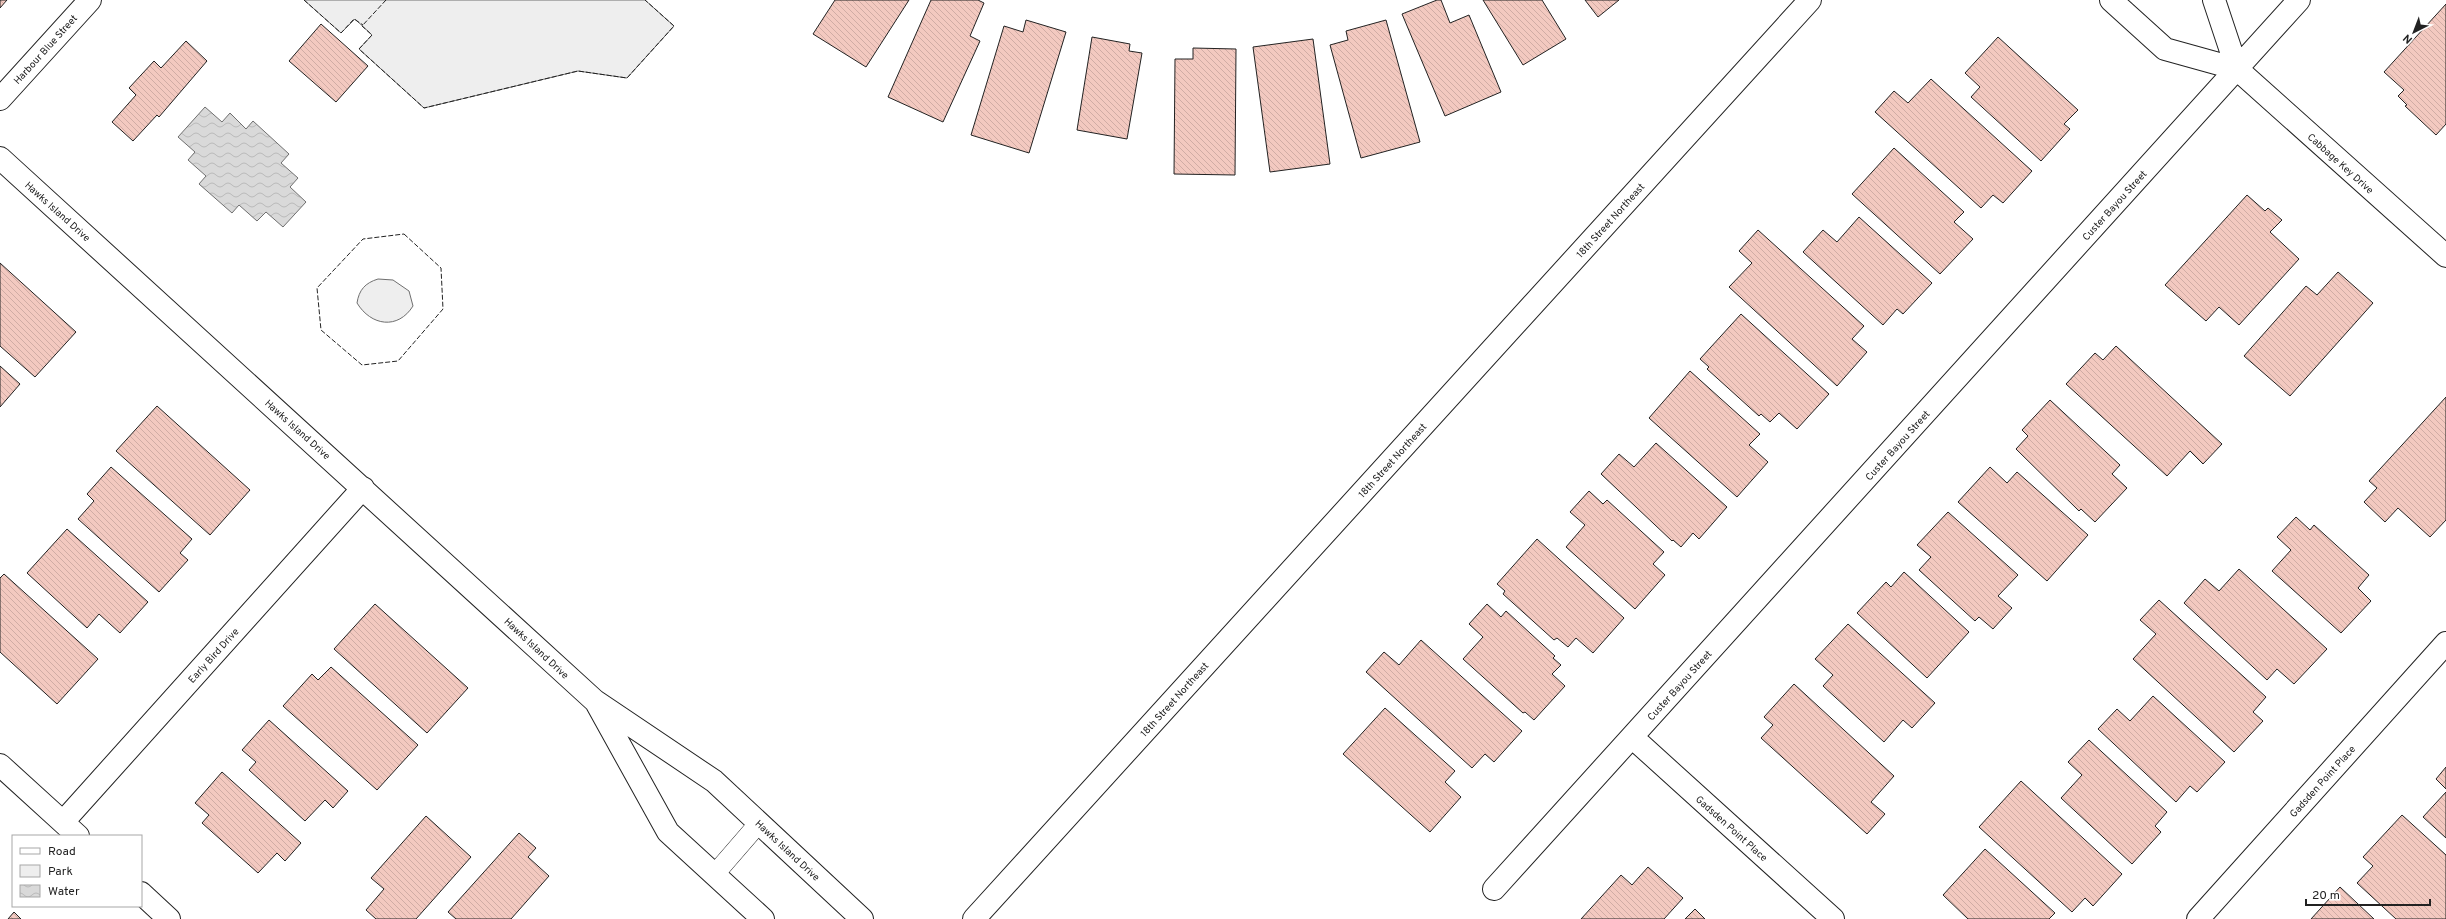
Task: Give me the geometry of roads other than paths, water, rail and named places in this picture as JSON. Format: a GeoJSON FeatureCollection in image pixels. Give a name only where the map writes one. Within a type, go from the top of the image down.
{"type":"FeatureCollection","features":[{"type":"Feature","properties":{"kind":"street","name":"Harbour Blue Street"},"geometry":{"type":"LineString","coordinates":[[0,99],[90,0]]}},
{"type":"Feature","properties":{"kind":"street","name":"18th Street Northeast"},"geometry":{"type":"LineString","coordinates":[[974,919],[1810,0]]}},
{"type":"Feature","properties":{"kind":"street","name":"Cabbage Key Drive"},"geometry":{"type":"LineString","coordinates":[[2111,0],[2165,49],[2237,69],[2446,256]]}},
{"type":"Feature","properties":{"kind":"street","name":"Cabbage Key Drive"},"geometry":{"type":"LineString","coordinates":[[2214,0],[2237,69]]}},
{"type":"Feature","properties":{"kind":"street","name":"Custer Bayou Street"},"geometry":{"type":"LineString","coordinates":[[1494,890],[2299,0]]}},
{"type":"Feature","properties":{"kind":"street","name":"Hawks Island Drive"},"geometry":{"type":"LineString","coordinates":[[0,158],[596,701],[714,780],[862,919]]}},
{"type":"Feature","properties":{"kind":"street","name":"Early Bird Drive"},"geometry":{"type":"LineString","coordinates":[[71,829],[363,488]]}},
{"type":"Feature","properties":{"kind":"street","name":"Gadsden Point Place"},"geometry":{"type":"LineString","coordinates":[[2198,919],[2446,642]]}},
{"type":"Feature","properties":{"kind":"street","name":"Hawks Island Drive"},"geometry":{"type":"LineString","coordinates":[[596,701],[668,832],[763,919]]}},
{"type":"Feature","properties":{"kind":"street","name":"Gadsden Point Place"},"geometry":{"type":"LineString","coordinates":[[1632,738],[1833,919]]}},
{"type":"Feature","properties":{"kind":"street"},"geometry":{"type":"LineString","coordinates":[[0,765],[71,829]]}},
{"type":"Feature","properties":{"kind":"street"},"geometry":{"type":"LineString","coordinates":[[142,894],[169,919]]}},
{"type":"Feature","properties":{"kind":"lane"},"geometry":{"type":"LineString","coordinates":[[714,875],[759,823]]}},
{"type":"Feature","properties":{"kind":"water"},"geometry":{"type":"Polygon","coordinates":[[[205,107],[222,122],[230,113],[246,129],[253,121],[289,154],[281,163],[298,178],[290,187],[306,202],[283,227],[266,212],[257,221],[239,205],[232,213],[199,184],[206,176],[188,160],[195,152],[178,137],[205,107]]]}}]}
